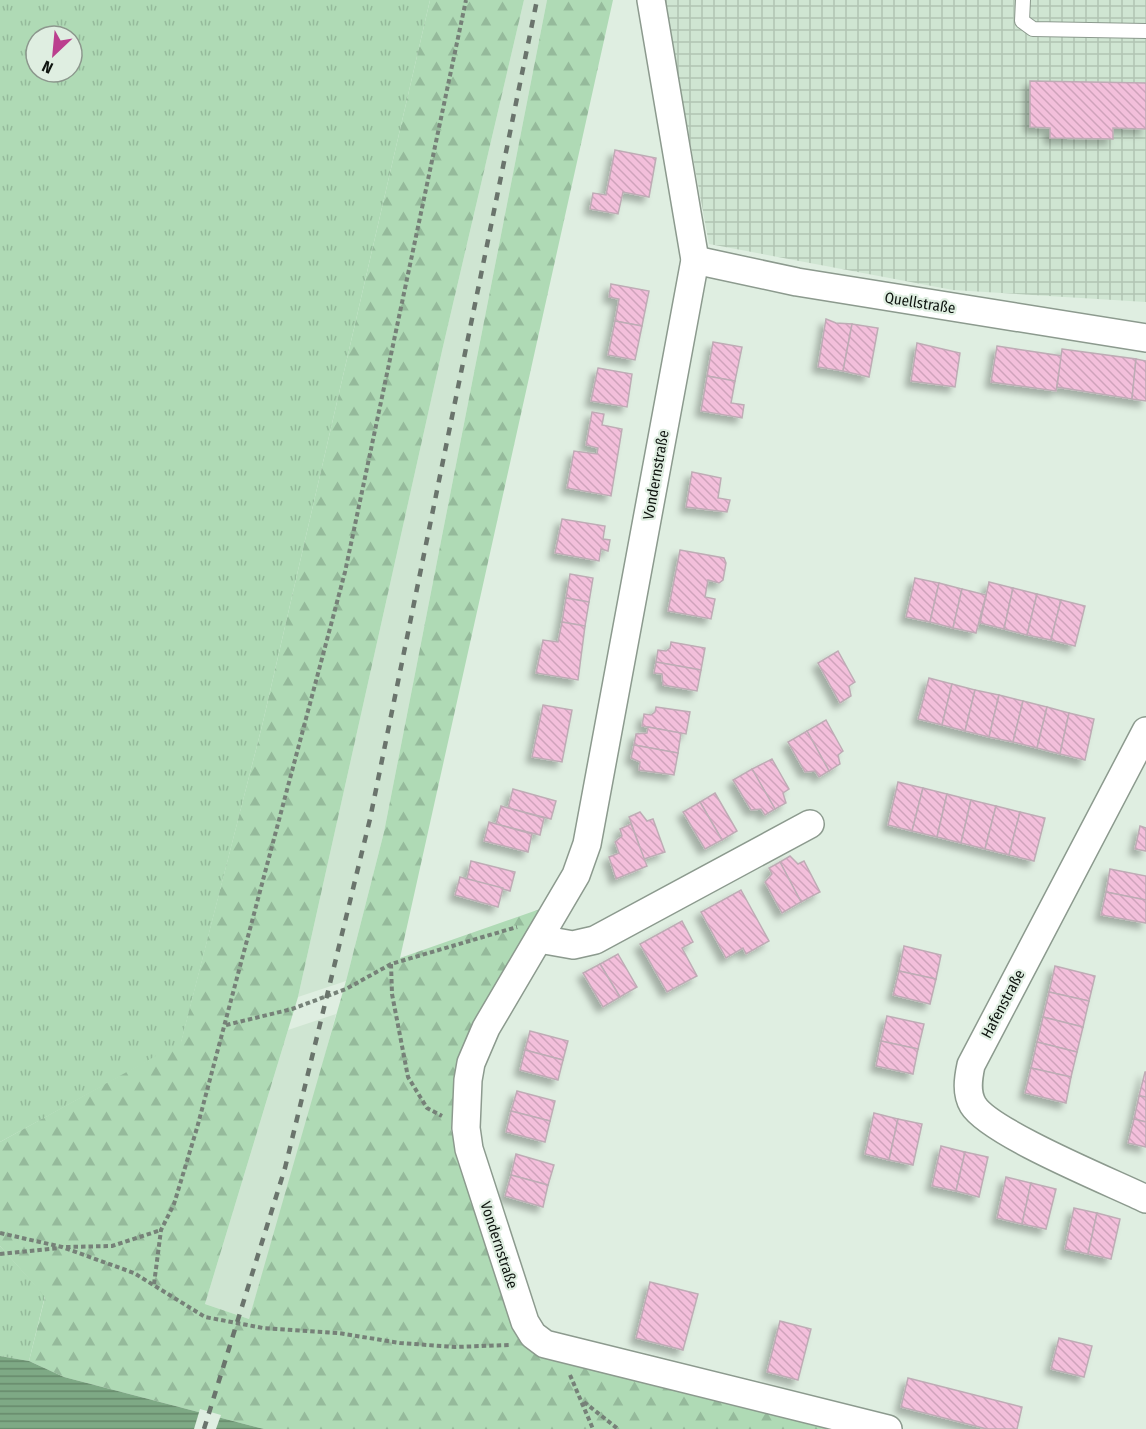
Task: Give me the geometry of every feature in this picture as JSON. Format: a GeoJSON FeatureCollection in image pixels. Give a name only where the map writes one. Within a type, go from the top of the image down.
{"type":"FeatureCollection","features":[{"type":"Feature","properties":{"kind":"street","name":"Vondernstraße"},"geometry":{"type":"LineString","coordinates":[[545,1344],[533,1335],[525,1322],[475,1170],[466,1128],[468,1080],[478,1042],[576,875],[589,836],[695,260],[651,0]]}},
{"type":"Feature","properties":{"kind":"street","name":"Quellstraße"},"geometry":{"type":"LineString","coordinates":[[695,260],[797,282],[1146,338]]}},
{"type":"Feature","properties":{"kind":"street","name":"Hafenstraße"},"geometry":{"type":"LineString","coordinates":[[1146,731],[971,1065],[968,1084],[973,1106],[994,1126],[1146,1199]]}},
{"type":"Feature","properties":{"kind":"street"},"geometry":{"type":"LineString","coordinates":[[546,928],[573,945],[595,940],[810,824]]}},
{"type":"Feature","properties":{"kind":"street"},"geometry":{"type":"LineString","coordinates":[[545,1344],[888,1429]]}},
{"type":"Feature","properties":{"kind":"lane"},"geometry":{"type":"LineString","coordinates":[[1023,0],[1022,21],[1033,29],[1146,31]]}},
{"type":"Feature","properties":{"kind":"path"},"geometry":{"type":"LineString","coordinates":[[154,1284],[161,1230],[174,1204],[226,1025],[345,572],[466,0]]}},
{"type":"Feature","properties":{"kind":"path"},"geometry":{"type":"LineString","coordinates":[[226,1025],[292,1009],[336,993],[391,964],[546,928]]}},
{"type":"Feature","properties":{"kind":"path"},"geometry":{"type":"LineString","coordinates":[[391,964],[392,994],[408,1077],[427,1108],[466,1128]]}},
{"type":"Feature","properties":{"kind":"path"},"geometry":{"type":"LineString","coordinates":[[0,1254],[62,1247],[112,1246],[161,1230]]}},
{"type":"Feature","properties":{"kind":"path"},"geometry":{"type":"LineString","coordinates":[[0,1233],[62,1247],[154,1284],[205,1317],[263,1328],[338,1333],[400,1343],[455,1347],[545,1344],[567,1367],[593,1429]]}},
{"type":"Feature","properties":{"kind":"path"},"geometry":{"type":"LineString","coordinates":[[583,1401],[618,1429]]}},
{"type":"Feature","properties":{"kind":"shaded area"},"geometry":{"type":"Polygon","coordinates":[[[524,0],[547,0],[384,832],[346,981],[298,997],[442,351],[524,0]]]}},
{"type":"Feature","properties":{"kind":"shaded area"},"geometry":{"type":"Polygon","coordinates":[[[664,0],[1146,0],[1146,302],[953,290],[709,244],[664,0]]]}},
{"type":"Feature","properties":{"kind":"shaded area"},"geometry":{"type":"Polygon","coordinates":[[[336,1014],[297,1160],[249,1319],[205,1304],[288,1030],[336,1014]]]}},
{"type":"Feature","properties":{"kind":"shaded area"},"geometry":{"type":"Polygon","coordinates":[[[0,1356],[29,1361],[64,1377],[264,1429],[0,1429],[0,1356]]]}},
{"type":"Feature","properties":{"kind":"green space"},"geometry":{"type":"Polygon","coordinates":[[[0,0],[430,0],[262,726],[181,1043],[0,1142],[0,0]]]}},
{"type":"Feature","properties":{"kind":"green space"},"geometry":{"type":"Polygon","coordinates":[[[430,0],[524,0],[442,351],[298,997],[205,1304],[249,1319],[346,981],[384,832],[547,0],[613,0],[400,958],[543,908],[457,1062],[451,1130],[515,1324],[851,1429],[264,1429],[64,1377],[29,1361],[45,1297],[0,1246],[0,1142],[181,1042],[262,726],[430,0]]]}},
{"type":"Feature","properties":{"kind":"green space"},"geometry":{"type":"Polygon","coordinates":[[[0,1246],[45,1296],[29,1361],[0,1356],[0,1246]]]}},
{"type":"Feature","properties":{"kind":"pier"},"geometry":{"type":"Polygon","coordinates":[[[200,1409],[221,1415],[216,1429],[194,1429],[200,1409]]]}},
{"type":"Feature","properties":{"kind":"building"},"geometry":{"type":"Polygon","coordinates":[[[1030,81],[1146,83],[1146,129],[1113,128],[1113,139],[1050,138],[1050,128],[1030,127],[1030,81]]]}},
{"type":"Feature","properties":{"kind":"building"},"geometry":{"type":"Polygon","coordinates":[[[615,150],[656,158],[649,197],[623,192],[618,214],[590,209],[593,193],[606,195],[615,150]]]}},
{"type":"Feature","properties":{"kind":"building"},"geometry":{"type":"Polygon","coordinates":[[[611,284],[649,291],[642,326],[615,321],[619,299],[609,297],[611,284]]]}},
{"type":"Feature","properties":{"kind":"building"},"geometry":{"type":"Polygon","coordinates":[[[826,319],[836,323],[852,324],[843,371],[818,367],[826,319]]]}},
{"type":"Feature","properties":{"kind":"building"},"geometry":{"type":"Polygon","coordinates":[[[615,321],[642,326],[635,360],[608,355],[615,321]]]}},
{"type":"Feature","properties":{"kind":"building"},"geometry":{"type":"Polygon","coordinates":[[[852,324],[878,328],[869,377],[843,371],[852,324]]]}},
{"type":"Feature","properties":{"kind":"building"},"geometry":{"type":"Polygon","coordinates":[[[713,342],[742,347],[735,381],[707,376],[713,342]]]}},
{"type":"Feature","properties":{"kind":"building"},"geometry":{"type":"Polygon","coordinates":[[[917,343],[960,353],[955,387],[911,381],[917,343]]]}},
{"type":"Feature","properties":{"kind":"building"},"geometry":{"type":"Polygon","coordinates":[[[997,346],[1062,356],[1056,391],[991,382],[997,346]]]}},
{"type":"Feature","properties":{"kind":"building"},"geometry":{"type":"Polygon","coordinates":[[[1062,349],[1136,359],[1132,399],[1057,387],[1062,349]]]}},
{"type":"Feature","properties":{"kind":"building"},"geometry":{"type":"Polygon","coordinates":[[[1136,359],[1146,361],[1146,401],[1132,399],[1136,359]]]}},
{"type":"Feature","properties":{"kind":"building"},"geometry":{"type":"Polygon","coordinates":[[[598,368],[632,374],[627,407],[591,401],[598,368]]]}},
{"type":"Feature","properties":{"kind":"building"},"geometry":{"type":"Polygon","coordinates":[[[707,376],[735,381],[731,403],[744,405],[742,418],[701,411],[707,376]]]}},
{"type":"Feature","properties":{"kind":"building"},"geometry":{"type":"Polygon","coordinates":[[[592,412],[604,414],[602,425],[622,429],[611,496],[567,488],[574,451],[597,454],[598,448],[586,445],[592,412]]]}},
{"type":"Feature","properties":{"kind":"building"},"geometry":{"type":"Polygon","coordinates":[[[692,472],[721,478],[718,498],[730,500],[727,512],[686,507],[692,472]]]}},
{"type":"Feature","properties":{"kind":"building"},"geometry":{"type":"Polygon","coordinates":[[[562,519],[605,526],[603,539],[610,540],[608,551],[601,549],[599,561],[555,553],[562,519]]]}},
{"type":"Feature","properties":{"kind":"building"},"geometry":{"type":"Polygon","coordinates":[[[680,550],[724,558],[726,563],[723,580],[719,583],[708,580],[705,597],[715,599],[711,619],[668,611],[680,550]]]}},
{"type":"Feature","properties":{"kind":"building"},"geometry":{"type":"Polygon","coordinates":[[[570,574],[593,578],[589,602],[566,598],[570,574]]]}},
{"type":"Feature","properties":{"kind":"building"},"geometry":{"type":"Polygon","coordinates":[[[915,578],[939,583],[930,622],[906,617],[915,578]]]}},
{"type":"Feature","properties":{"kind":"building"},"geometry":{"type":"Polygon","coordinates":[[[989,582],[1013,588],[1004,629],[980,623],[989,582]]]}},
{"type":"Feature","properties":{"kind":"building"},"geometry":{"type":"Polygon","coordinates":[[[939,583],[962,589],[953,628],[930,622],[939,583]]]}},
{"type":"Feature","properties":{"kind":"building"},"geometry":{"type":"Polygon","coordinates":[[[1013,588],[1037,594],[1027,635],[1004,629],[1013,588]]]}},
{"type":"Feature","properties":{"kind":"building"},"geometry":{"type":"Polygon","coordinates":[[[962,589],[986,595],[976,633],[953,628],[962,589]]]}},
{"type":"Feature","properties":{"kind":"building"},"geometry":{"type":"Polygon","coordinates":[[[1037,594],[1061,600],[1051,640],[1027,635],[1037,594]]]}},
{"type":"Feature","properties":{"kind":"building"},"geometry":{"type":"Polygon","coordinates":[[[566,598],[589,602],[585,626],[562,622],[566,598]]]}},
{"type":"Feature","properties":{"kind":"building"},"geometry":{"type":"Polygon","coordinates":[[[1061,600],[1085,606],[1075,646],[1051,640],[1061,600]]]}},
{"type":"Feature","properties":{"kind":"building"},"geometry":{"type":"Polygon","coordinates":[[[562,622],[585,626],[578,680],[536,673],[543,640],[558,642],[562,622]]]}},
{"type":"Feature","properties":{"kind":"building"},"geometry":{"type":"Polygon","coordinates":[[[671,642],[705,648],[701,670],[656,662],[658,650],[666,651],[670,648],[671,642]]]}},
{"type":"Feature","properties":{"kind":"building"},"geometry":{"type":"Polygon","coordinates":[[[838,651],[855,682],[849,686],[851,696],[840,703],[818,663],[838,651]]]}},
{"type":"Feature","properties":{"kind":"building"},"geometry":{"type":"Polygon","coordinates":[[[656,662],[701,670],[697,691],[663,685],[662,674],[654,673],[656,662]]]}},
{"type":"Feature","properties":{"kind":"building"},"geometry":{"type":"Polygon","coordinates":[[[929,678],[952,684],[942,725],[918,719],[929,678]]]}},
{"type":"Feature","properties":{"kind":"building"},"geometry":{"type":"Polygon","coordinates":[[[952,684],[975,690],[965,731],[942,725],[952,684]]]}},
{"type":"Feature","properties":{"kind":"building"},"geometry":{"type":"Polygon","coordinates":[[[975,690],[999,695],[989,737],[965,731],[975,690]]]}},
{"type":"Feature","properties":{"kind":"building"},"geometry":{"type":"Polygon","coordinates":[[[999,695],[1023,701],[1013,742],[989,737],[999,695]]]}},
{"type":"Feature","properties":{"kind":"building"},"geometry":{"type":"Polygon","coordinates":[[[1023,701],[1047,707],[1037,748],[1013,742],[1023,701]]]}},
{"type":"Feature","properties":{"kind":"building"},"geometry":{"type":"Polygon","coordinates":[[[543,705],[572,710],[562,762],[532,757],[543,705]]]}},
{"type":"Feature","properties":{"kind":"building"},"geometry":{"type":"Polygon","coordinates":[[[656,707],[690,712],[686,734],[642,726],[644,714],[651,715],[655,712],[656,707]]]}},
{"type":"Feature","properties":{"kind":"building"},"geometry":{"type":"Polygon","coordinates":[[[1047,707],[1069,713],[1060,754],[1037,748],[1047,707]]]}},
{"type":"Feature","properties":{"kind":"building"},"geometry":{"type":"Polygon","coordinates":[[[1069,713],[1094,719],[1085,760],[1060,754],[1069,713]]]}},
{"type":"Feature","properties":{"kind":"building"},"geometry":{"type":"Polygon","coordinates":[[[826,720],[843,751],[838,755],[840,764],[829,771],[807,731],[826,720]]]}},
{"type":"Feature","properties":{"kind":"building"},"geometry":{"type":"Polygon","coordinates":[[[648,727],[681,733],[678,753],[634,745],[636,734],[647,733],[648,727]]]}},
{"type":"Feature","properties":{"kind":"building"},"geometry":{"type":"Polygon","coordinates":[[[807,731],[829,771],[819,777],[815,771],[805,772],[788,742],[807,731]]]}},
{"type":"Feature","properties":{"kind":"building"},"geometry":{"type":"Polygon","coordinates":[[[634,745],[678,753],[674,775],[639,770],[640,762],[631,758],[634,745]]]}},
{"type":"Feature","properties":{"kind":"building"},"geometry":{"type":"Polygon","coordinates":[[[772,759],[789,789],[783,793],[786,803],[775,809],[752,769],[772,759]]]}},
{"type":"Feature","properties":{"kind":"building"},"geometry":{"type":"Polygon","coordinates":[[[752,769],[775,809],[765,815],[761,809],[751,810],[733,780],[752,769]]]}},
{"type":"Feature","properties":{"kind":"building"},"geometry":{"type":"Polygon","coordinates":[[[898,782],[923,788],[912,831],[888,825],[898,782]]]}},
{"type":"Feature","properties":{"kind":"building"},"geometry":{"type":"Polygon","coordinates":[[[923,788],[947,794],[937,837],[912,831],[923,788]]]}},
{"type":"Feature","properties":{"kind":"building"},"geometry":{"type":"Polygon","coordinates":[[[513,789],[556,801],[551,819],[508,808],[513,789]]]}},
{"type":"Feature","properties":{"kind":"building"},"geometry":{"type":"Polygon","coordinates":[[[715,793],[737,831],[722,840],[700,802],[715,793]]]}},
{"type":"Feature","properties":{"kind":"building"},"geometry":{"type":"Polygon","coordinates":[[[947,794],[971,800],[961,843],[937,837],[947,794]]]}},
{"type":"Feature","properties":{"kind":"building"},"geometry":{"type":"Polygon","coordinates":[[[971,800],[996,806],[985,849],[961,843],[971,800]]]}},
{"type":"Feature","properties":{"kind":"building"},"geometry":{"type":"Polygon","coordinates":[[[700,802],[722,840],[705,849],[683,812],[700,802]]]}},
{"type":"Feature","properties":{"kind":"building"},"geometry":{"type":"Polygon","coordinates":[[[501,806],[544,818],[540,835],[496,824],[501,806]]]}},
{"type":"Feature","properties":{"kind":"building"},"geometry":{"type":"Polygon","coordinates":[[[996,806],[1020,812],[1009,855],[985,849],[996,806]]]}},
{"type":"Feature","properties":{"kind":"building"},"geometry":{"type":"Polygon","coordinates":[[[640,812],[647,821],[653,819],[665,852],[644,859],[629,817],[640,812]]]}},
{"type":"Feature","properties":{"kind":"building"},"geometry":{"type":"Polygon","coordinates":[[[1020,812],[1045,818],[1034,861],[1009,855],[1020,812]]]}},
{"type":"Feature","properties":{"kind":"building"},"geometry":{"type":"Polygon","coordinates":[[[489,822],[532,834],[528,852],[484,841],[489,822]]]}},
{"type":"Feature","properties":{"kind":"building"},"geometry":{"type":"Polygon","coordinates":[[[631,824],[647,866],[616,879],[609,857],[619,853],[615,842],[622,836],[620,829],[631,824]]]}},
{"type":"Feature","properties":{"kind":"building"},"geometry":{"type":"Polygon","coordinates":[[[1140,826],[1146,828],[1146,851],[1135,849],[1140,826]]]}},
{"type":"Feature","properties":{"kind":"building"},"geometry":{"type":"Polygon","coordinates":[[[790,856],[798,864],[804,861],[820,892],[801,902],[780,862],[790,856]]]}},
{"type":"Feature","properties":{"kind":"building"},"geometry":{"type":"Polygon","coordinates":[[[471,861],[515,872],[510,891],[467,879],[471,861]]]}},
{"type":"Feature","properties":{"kind":"building"},"geometry":{"type":"Polygon","coordinates":[[[780,862],[801,902],[782,913],[765,882],[772,874],[769,868],[780,862]]]}},
{"type":"Feature","properties":{"kind":"building"},"geometry":{"type":"Polygon","coordinates":[[[1110,869],[1146,876],[1146,900],[1106,892],[1110,869]]]}},
{"type":"Feature","properties":{"kind":"building"},"geometry":{"type":"Polygon","coordinates":[[[460,877],[503,888],[498,907],[455,895],[460,877]]]}},
{"type":"Feature","properties":{"kind":"building"},"geometry":{"type":"Polygon","coordinates":[[[741,890],[769,941],[746,954],[743,948],[726,958],[701,912],[741,890]]]}},
{"type":"Feature","properties":{"kind":"building"},"geometry":{"type":"Polygon","coordinates":[[[1106,892],[1146,900],[1146,923],[1101,915],[1106,892]]]}},
{"type":"Feature","properties":{"kind":"building"},"geometry":{"type":"Polygon","coordinates":[[[682,921],[693,942],[682,948],[697,976],[667,992],[640,944],[682,921]]]}},
{"type":"Feature","properties":{"kind":"building"},"geometry":{"type":"Polygon","coordinates":[[[904,946],[941,955],[936,979],[899,971],[904,946]]]}},
{"type":"Feature","properties":{"kind":"building"},"geometry":{"type":"Polygon","coordinates":[[[618,954],[637,987],[620,997],[600,964],[618,954]]]}},
{"type":"Feature","properties":{"kind":"building"},"geometry":{"type":"Polygon","coordinates":[[[600,964],[620,997],[603,1007],[583,973],[600,964]]]}},
{"type":"Feature","properties":{"kind":"building"},"geometry":{"type":"Polygon","coordinates":[[[1055,966],[1095,976],[1089,1001],[1049,992],[1055,966]]]}},
{"type":"Feature","properties":{"kind":"building"},"geometry":{"type":"Polygon","coordinates":[[[899,971],[936,979],[930,1004],[893,995],[899,971]]]}},
{"type":"Feature","properties":{"kind":"building"},"geometry":{"type":"Polygon","coordinates":[[[1049,992],[1089,1001],[1083,1027],[1043,1017],[1049,992]]]}},
{"type":"Feature","properties":{"kind":"building"},"geometry":{"type":"Polygon","coordinates":[[[887,1016],[924,1024],[918,1049],[881,1041],[887,1016]]]}},
{"type":"Feature","properties":{"kind":"building"},"geometry":{"type":"Polygon","coordinates":[[[1043,1017],[1083,1027],[1077,1052],[1037,1042],[1043,1017]]]}},
{"type":"Feature","properties":{"kind":"building"},"geometry":{"type":"Polygon","coordinates":[[[530,1031],[568,1041],[563,1060],[525,1050],[530,1031]]]}},
{"type":"Feature","properties":{"kind":"building"},"geometry":{"type":"Polygon","coordinates":[[[881,1041],[918,1049],[913,1074],[876,1066],[881,1041]]]}},
{"type":"Feature","properties":{"kind":"building"},"geometry":{"type":"Polygon","coordinates":[[[1037,1042],[1077,1052],[1071,1077],[1031,1068],[1037,1042]]]}},
{"type":"Feature","properties":{"kind":"building"},"geometry":{"type":"Polygon","coordinates":[[[525,1050],[563,1060],[558,1080],[520,1070],[525,1050]]]}},
{"type":"Feature","properties":{"kind":"building"},"geometry":{"type":"Polygon","coordinates":[[[1031,1068],[1071,1077],[1066,1103],[1025,1093],[1031,1068]]]}},
{"type":"Feature","properties":{"kind":"building"},"geometry":{"type":"Polygon","coordinates":[[[1146,1072],[1146,1097],[1139,1096],[1146,1072]]]}},
{"type":"Feature","properties":{"kind":"building"},"geometry":{"type":"Polygon","coordinates":[[[517,1091],[555,1101],[550,1121],[511,1111],[517,1091]]]}},
{"type":"Feature","properties":{"kind":"building"},"geometry":{"type":"Polygon","coordinates":[[[1139,1096],[1146,1097],[1146,1122],[1134,1119],[1139,1096]]]}},
{"type":"Feature","properties":{"kind":"building"},"geometry":{"type":"Polygon","coordinates":[[[511,1111],[550,1121],[545,1142],[506,1132],[511,1111]]]}},
{"type":"Feature","properties":{"kind":"building"},"geometry":{"type":"Polygon","coordinates":[[[874,1113],[898,1119],[889,1160],[865,1154],[874,1113]]]}},
{"type":"Feature","properties":{"kind":"building"},"geometry":{"type":"Polygon","coordinates":[[[898,1119],[922,1124],[913,1165],[889,1160],[898,1119]]]}},
{"type":"Feature","properties":{"kind":"building"},"geometry":{"type":"Polygon","coordinates":[[[1134,1119],[1146,1122],[1146,1147],[1128,1143],[1134,1119]]]}},
{"type":"Feature","properties":{"kind":"building"},"geometry":{"type":"Polygon","coordinates":[[[941,1146],[965,1152],[956,1191],[932,1186],[941,1146]]]}},
{"type":"Feature","properties":{"kind":"building"},"geometry":{"type":"Polygon","coordinates":[[[965,1152],[988,1157],[979,1197],[956,1191],[965,1152]]]}},
{"type":"Feature","properties":{"kind":"building"},"geometry":{"type":"Polygon","coordinates":[[[516,1154],[554,1165],[548,1185],[511,1175],[516,1154]]]}},
{"type":"Feature","properties":{"kind":"building"},"geometry":{"type":"Polygon","coordinates":[[[511,1175],[548,1185],[543,1207],[505,1196],[511,1175]]]}},
{"type":"Feature","properties":{"kind":"building"},"geometry":{"type":"Polygon","coordinates":[[[1006,1177],[1031,1183],[1022,1224],[997,1218],[1006,1177]]]}},
{"type":"Feature","properties":{"kind":"building"},"geometry":{"type":"Polygon","coordinates":[[[1031,1183],[1056,1189],[1046,1229],[1022,1224],[1031,1183]]]}},
{"type":"Feature","properties":{"kind":"building"},"geometry":{"type":"Polygon","coordinates":[[[1074,1208],[1097,1213],[1088,1254],[1065,1249],[1074,1208]]]}},
{"type":"Feature","properties":{"kind":"building"},"geometry":{"type":"Polygon","coordinates":[[[1097,1213],[1120,1219],[1111,1259],[1088,1254],[1097,1213]]]}},
{"type":"Feature","properties":{"kind":"building"},"geometry":{"type":"Polygon","coordinates":[[[650,1282],[698,1294],[683,1350],[636,1338],[650,1282]]]}},
{"type":"Feature","properties":{"kind":"building"},"geometry":{"type":"Polygon","coordinates":[[[780,1321],[811,1329],[798,1380],[767,1372],[780,1321]]]}},
{"type":"Feature","properties":{"kind":"building"},"geometry":{"type":"Polygon","coordinates":[[[1059,1338],[1092,1346],[1084,1377],[1051,1369],[1059,1338]]]}},
{"type":"Feature","properties":{"kind":"building"},"geometry":{"type":"Polygon","coordinates":[[[908,1378],[1022,1407],[1017,1429],[987,1429],[901,1407],[908,1378]]]}},
{"type":"Feature","properties":{"kind":"railway"},"geometry":{"type":"LineString","coordinates":[[204,1429],[285,1168],[370,819],[537,0]]}}]}
